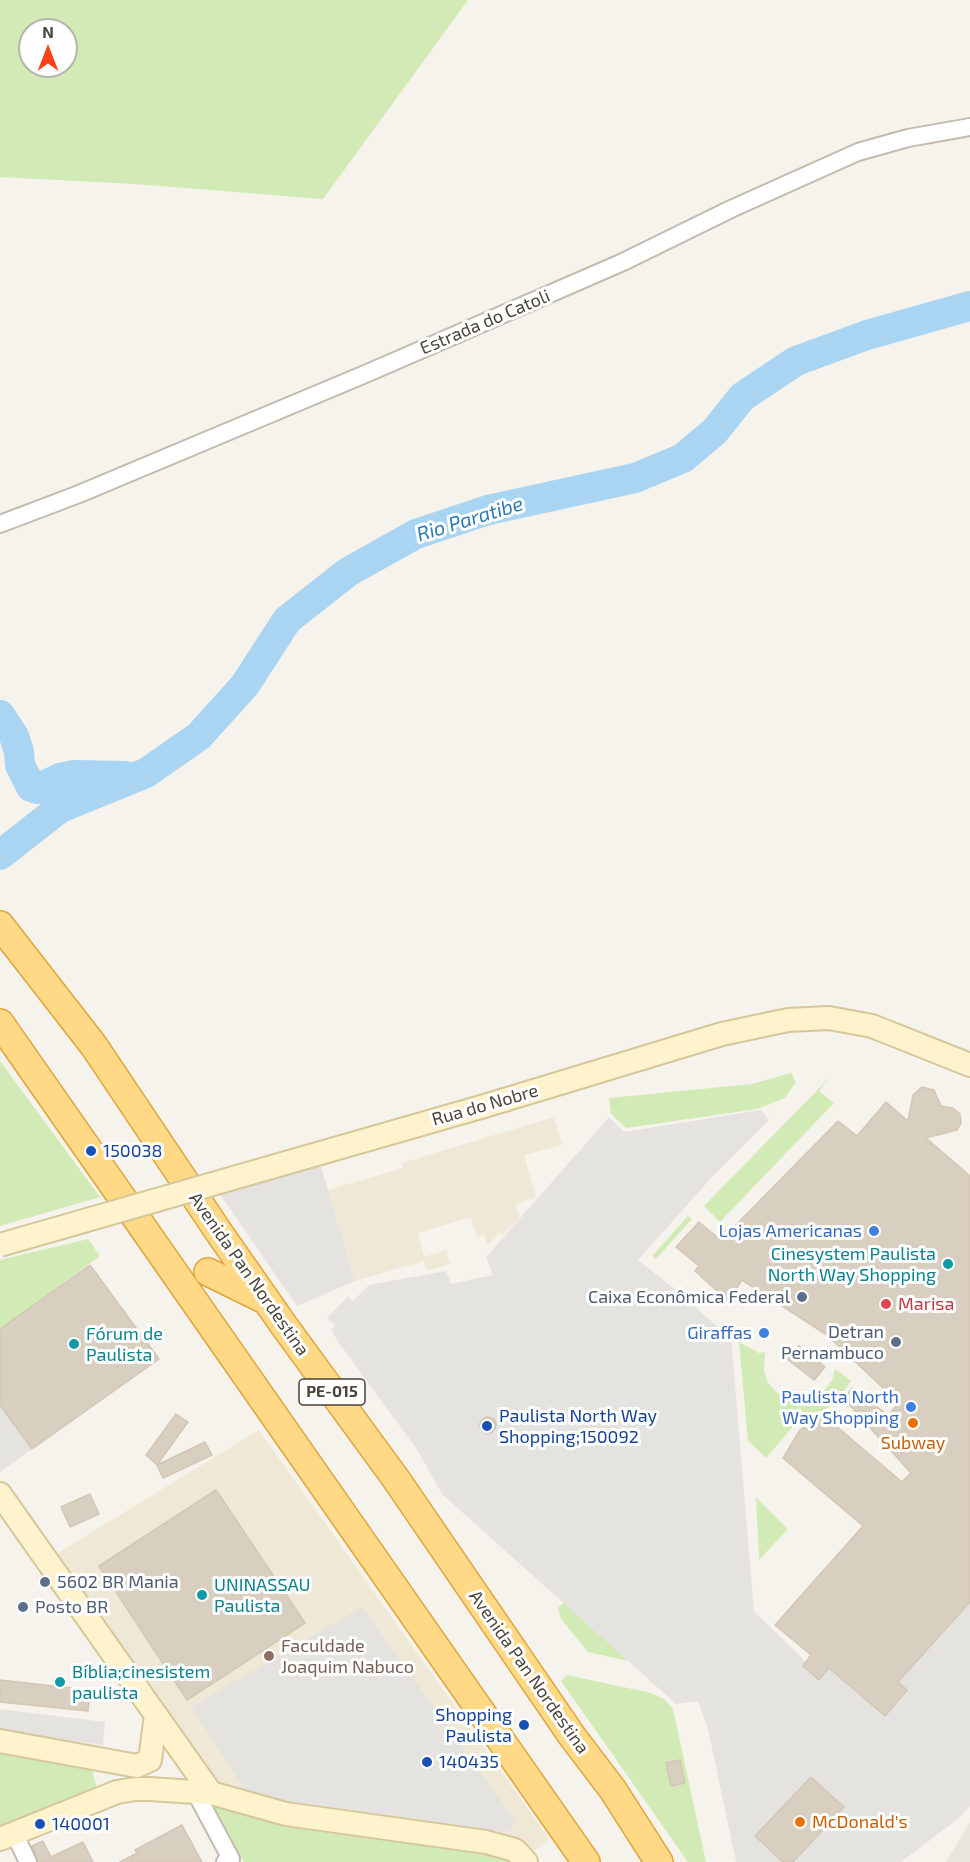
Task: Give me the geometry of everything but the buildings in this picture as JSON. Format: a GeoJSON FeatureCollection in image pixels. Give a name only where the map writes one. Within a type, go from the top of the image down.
{"type":"FeatureCollection","features":[{"type":"Feature","properties":{"kind":"highway","name":"Avenida Pan Nordestina"},"geometry":{"type":"LineString","coordinates":[[0,926],[94,1046],[267,1301],[396,1479],[572,1736],[613,1790],[659,1862]]}},
{"type":"Feature","properties":{"kind":"highway","name":"PE-015"},"geometry":{"type":"LineString","coordinates":[[0,1023],[586,1862]]}},
{"type":"Feature","properties":{"kind":"highway"},"geometry":{"type":"LineString","coordinates":[[208,1272],[267,1301]]}},
{"type":"Feature","properties":{"kind":"main road","name":"Rua do Nobre"},"geometry":{"type":"LineString","coordinates":[[0,1245],[481,1107],[722,1034],[788,1020],[828,1018],[872,1026],[970,1065]]}},
{"type":"Feature","properties":{"kind":"main road"},"geometry":{"type":"LineString","coordinates":[[0,1494],[156,1715],[206,1793]]}},
{"type":"Feature","properties":{"kind":"main road"},"geometry":{"type":"LineString","coordinates":[[0,1741],[98,1757],[137,1766],[150,1760],[156,1715]]}},
{"type":"Feature","properties":{"kind":"main road"},"geometry":{"type":"LineString","coordinates":[[98,1757],[106,1768],[110,1795]]}},
{"type":"Feature","properties":{"kind":"main road"},"geometry":{"type":"LineString","coordinates":[[7,1836],[110,1795],[135,1789],[206,1793],[286,1814],[486,1842],[515,1850],[526,1862]]}},
{"type":"Feature","properties":{"kind":"street","name":"Estrada do Catoli"},"geometry":{"type":"LineString","coordinates":[[0,524],[79,494],[381,367],[623,262],[731,209],[858,152],[908,138],[970,127]]}},
{"type":"Feature","properties":{"kind":"street"},"geometry":{"type":"LineString","coordinates":[[206,1793],[200,1801],[231,1859],[225,1862]]}},
{"type":"Feature","properties":{"kind":"street"},"geometry":{"type":"LineString","coordinates":[[7,1836],[28,1862]]}},
{"type":"Feature","properties":{"kind":"shaded area"},"geometry":{"type":"Polygon","coordinates":[[[761,1110],[769,1120],[712,1177],[638,1260],[682,1295],[731,1339],[754,1611],[806,1662],[803,1666],[819,1680],[829,1668],[884,1714],[907,1690],[898,1682],[970,1602],[970,1806],[958,1819],[901,1862],[736,1862],[708,1729],[698,1701],[676,1704],[442,1494],[418,1451],[339,1343],[331,1330],[335,1326],[327,1318],[348,1296],[353,1301],[369,1285],[446,1271],[451,1284],[493,1275],[486,1257],[609,1117],[624,1132],[761,1110]]]}},
{"type":"Feature","properties":{"kind":"shaded area"},"geometry":{"type":"Polygon","coordinates":[[[554,1117],[562,1145],[524,1155],[536,1197],[515,1205],[520,1218],[502,1235],[500,1233],[487,1245],[484,1235],[477,1237],[471,1217],[418,1233],[424,1257],[446,1250],[450,1264],[427,1271],[424,1261],[355,1281],[328,1190],[403,1168],[402,1163],[554,1117]]]}},
{"type":"Feature","properties":{"kind":"shaded area"},"geometry":{"type":"Polygon","coordinates":[[[320,1163],[355,1281],[297,1306],[219,1193],[320,1163]]]}},
{"type":"Feature","properties":{"kind":"shaded area"},"geometry":{"type":"Polygon","coordinates":[[[0,1405],[32,1449],[0,1472],[0,1405]]]}},
{"type":"Feature","properties":{"kind":"shaded area","name":"Faculdade Joaquim Nabuco"},"geometry":{"type":"Polygon","coordinates":[[[259,1430],[549,1839],[524,1859],[211,1793],[48,1559],[259,1430]]]}},
{"type":"Feature","properties":{"kind":"shaded area"},"geometry":{"type":"Polygon","coordinates":[[[362,1607],[516,1822],[509,1831],[496,1833],[249,1796],[191,1707],[362,1607]]]}},
{"type":"Feature","properties":{"kind":"shaded area"},"geometry":{"type":"Polygon","coordinates":[[[0,1709],[105,1722],[103,1745],[0,1732],[0,1709]]]}},
{"type":"Feature","properties":{"kind":"shaded area"},"geometry":{"type":"Polygon","coordinates":[[[970,1822],[970,1862],[946,1862],[970,1822]]]}},
{"type":"Feature","properties":{"kind":"green space"},"geometry":{"type":"Polygon","coordinates":[[[0,0],[468,0],[323,199],[134,184],[0,177],[0,0]]]}},
{"type":"Feature","properties":{"kind":"green space"},"geometry":{"type":"Polygon","coordinates":[[[0,1061],[100,1197],[0,1226],[0,1061]]]}},
{"type":"Feature","properties":{"kind":"green space"},"geometry":{"type":"Polygon","coordinates":[[[791,1073],[796,1082],[785,1098],[757,1109],[626,1128],[611,1114],[609,1098],[752,1084],[791,1073]]]}},
{"type":"Feature","properties":{"kind":"green space"},"geometry":{"type":"Polygon","coordinates":[[[830,1077],[819,1091],[834,1103],[720,1222],[704,1206],[830,1077]]]}},
{"type":"Feature","properties":{"kind":"green space"},"geometry":{"type":"Polygon","coordinates":[[[688,1216],[692,1219],[656,1259],[652,1256],[688,1216]]]}},
{"type":"Feature","properties":{"kind":"green space"},"geometry":{"type":"Polygon","coordinates":[[[88,1239],[100,1256],[0,1329],[0,1260],[88,1239]]]}},
{"type":"Feature","properties":{"kind":"green space"},"geometry":{"type":"Polygon","coordinates":[[[739,1342],[759,1353],[765,1352],[764,1370],[767,1381],[783,1397],[794,1401],[805,1401],[825,1390],[832,1380],[835,1369],[851,1381],[838,1400],[825,1410],[803,1415],[766,1458],[748,1441],[739,1342]]]}},
{"type":"Feature","properties":{"kind":"green space"},"geometry":{"type":"Polygon","coordinates":[[[756,1497],[788,1529],[759,1560],[756,1497]]]}},
{"type":"Feature","properties":{"kind":"green space"},"geometry":{"type":"Polygon","coordinates":[[[564,1602],[628,1661],[588,1652],[561,1619],[558,1608],[564,1602]]]}},
{"type":"Feature","properties":{"kind":"green space"},"geometry":{"type":"Polygon","coordinates":[[[567,1675],[651,1693],[664,1699],[673,1709],[706,1862],[688,1862],[561,1681],[567,1675]]]}},
{"type":"Feature","properties":{"kind":"green space"},"geometry":{"type":"Polygon","coordinates":[[[0,1751],[78,1762],[92,1770],[97,1788],[90,1798],[0,1831],[0,1751]]]}},
{"type":"Feature","properties":{"kind":"green space"},"geometry":{"type":"Polygon","coordinates":[[[208,1804],[448,1839],[521,1862],[244,1862],[208,1804]]]}},
{"type":"Feature","properties":{"kind":"waterway","name":"Rio Paratibe"},"geometry":{"type":"LineString","coordinates":[[0,855],[60,808],[146,773],[199,736],[245,685],[287,620],[348,572],[416,534],[488,510],[635,478],[683,458],[715,431],[742,397],[796,361],[867,335],[970,306]]}},
{"type":"Feature","properties":{"kind":"waterway"},"geometry":{"type":"LineString","coordinates":[[0,715],[14,736],[20,765],[31,787],[37,789],[60,778],[74,775],[125,776]]}},
{"type":"Feature","properties":{"kind":"place","name":"150038"},"geometry":{"type":"Point","coordinates":[91,1151]}},
{"type":"Feature","properties":{"kind":"place","name":"Lojas Americanas"},"geometry":{"type":"Point","coordinates":[874,1231]}},
{"type":"Feature","properties":{"kind":"place","name":"Cinesystem Paulista North Way Shopping"},"geometry":{"type":"Point","coordinates":[948,1264]}},
{"type":"Feature","properties":{"kind":"place","name":"Caixa Econômica Federal"},"geometry":{"type":"Point","coordinates":[802,1297]}},
{"type":"Feature","properties":{"kind":"place","name":"Marisa"},"geometry":{"type":"Point","coordinates":[886,1304]}},
{"type":"Feature","properties":{"kind":"place","name":"Giraffas"},"geometry":{"type":"Point","coordinates":[764,1333]}},
{"type":"Feature","properties":{"kind":"place","name":"Detran Pernambuco"},"geometry":{"type":"Point","coordinates":[896,1342]}},
{"type":"Feature","properties":{"kind":"place","name":"Fórum de Paulista"},"geometry":{"type":"Point","coordinates":[74,1344]}},
{"type":"Feature","properties":{"kind":"place","name":"Paulista North Way Shopping"},"geometry":{"type":"Point","coordinates":[911,1407]}},
{"type":"Feature","properties":{"kind":"place","name":"Subway"},"geometry":{"type":"Point","coordinates":[913,1423]}},
{"type":"Feature","properties":{"kind":"place","name":"Paulista North Way Shopping;150092"},"geometry":{"type":"Point","coordinates":[487,1426]}},
{"type":"Feature","properties":{"kind":"place","name":"5602 BR Mania"},"geometry":{"type":"Point","coordinates":[45,1582]}},
{"type":"Feature","properties":{"kind":"place","name":"UNINASSAU Paulista"},"geometry":{"type":"Point","coordinates":[202,1595]}},
{"type":"Feature","properties":{"kind":"place","name":"Posto BR"},"geometry":{"type":"Point","coordinates":[23,1607]}},
{"type":"Feature","properties":{"kind":"place","name":"Faculdade Joaquim Nabuco"},"geometry":{"type":"Point","coordinates":[269,1656]}},
{"type":"Feature","properties":{"kind":"place","name":"Bíblia;cinesistem paulista"},"geometry":{"type":"Point","coordinates":[60,1682]}},
{"type":"Feature","properties":{"kind":"place","name":"Shopping Paulista"},"geometry":{"type":"Point","coordinates":[524,1725]}},
{"type":"Feature","properties":{"kind":"place","name":"140435"},"geometry":{"type":"Point","coordinates":[427,1762]}},
{"type":"Feature","properties":{"kind":"place","name":"McDonald's"},"geometry":{"type":"Point","coordinates":[800,1822]}},
{"type":"Feature","properties":{"kind":"place","name":"140001"},"geometry":{"type":"Point","coordinates":[40,1824]}}]}
